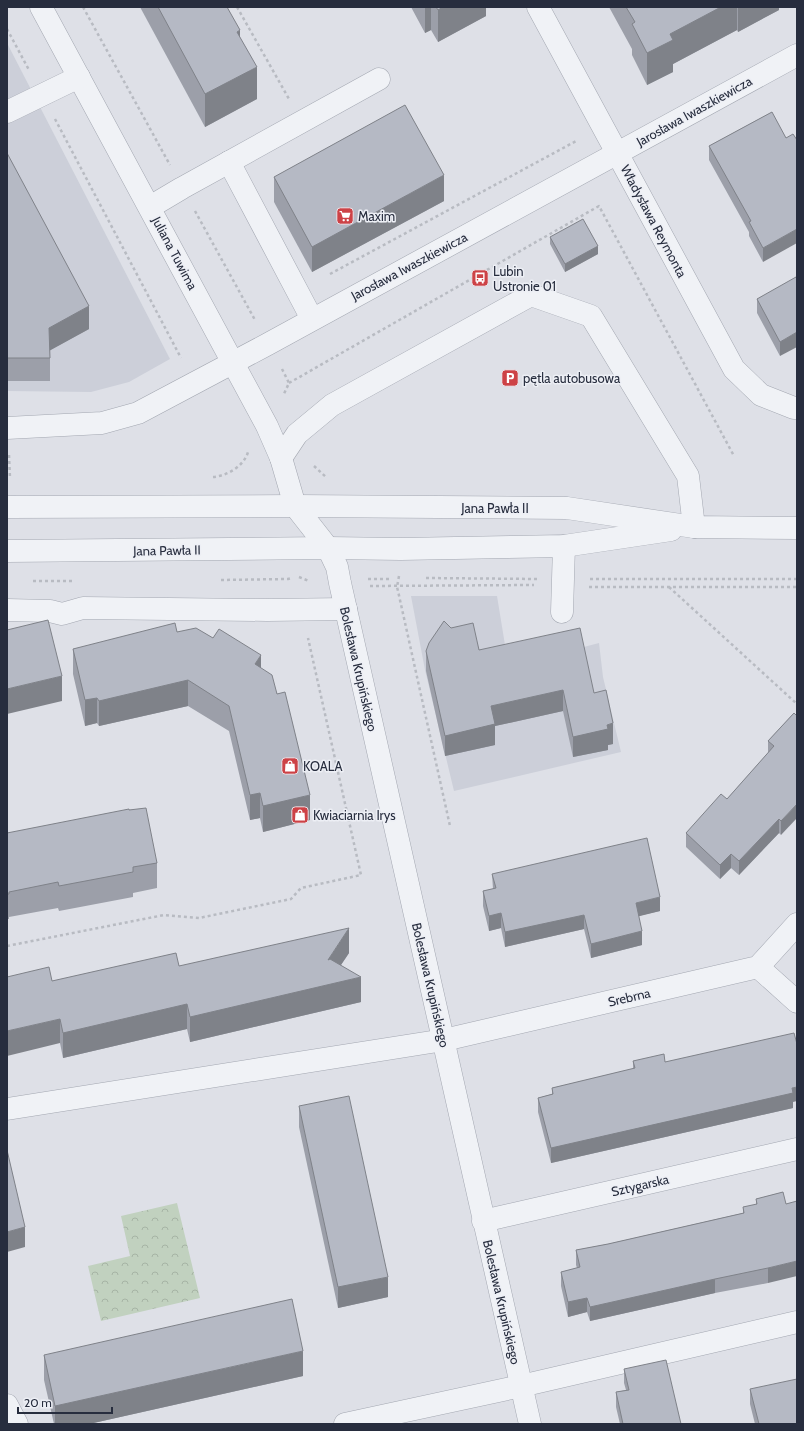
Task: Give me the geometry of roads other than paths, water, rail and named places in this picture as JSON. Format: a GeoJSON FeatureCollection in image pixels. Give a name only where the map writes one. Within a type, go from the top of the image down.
{"type":"FeatureCollection","features":[{"type":"Feature","properties":{"kind":"street","name":"Juliana Tuwima"},"geometry":{"type":"LineString","coordinates":[[41,7],[267,426],[281,458],[295,506]]}},
{"type":"Feature","properties":{"kind":"street","name":"Władysława Reymonta"},"geometry":{"type":"LineString","coordinates":[[538,7],[734,369],[761,395],[797,408]]}},
{"type":"Feature","properties":{"kind":"street","name":"Jarosława Iwaszkiewicza"},"geometry":{"type":"LineString","coordinates":[[7,428],[102,423],[138,413],[268,344],[797,55]]}},
{"type":"Feature","properties":{"kind":"street"},"geometry":{"type":"LineString","coordinates":[[7,112],[79,78]]}},
{"type":"Feature","properties":{"kind":"street"},"geometry":{"type":"LineString","coordinates":[[150,207],[379,79]]}},
{"type":"Feature","properties":{"kind":"street"},"geometry":{"type":"LineString","coordinates":[[229,162],[312,319]]}},
{"type":"Feature","properties":{"kind":"street"},"geometry":{"type":"LineString","coordinates":[[281,458],[297,434],[332,405],[531,295],[591,316],[688,476],[694,527]]}},
{"type":"Feature","properties":{"kind":"street"},"geometry":{"type":"LineString","coordinates":[[295,506],[328,548]]}},
{"type":"Feature","properties":{"kind":"street","name":"Jana Pawła II"},"geometry":{"type":"LineString","coordinates":[[7,508],[295,506],[567,508],[694,527],[797,528]]}},
{"type":"Feature","properties":{"kind":"street","name":"Jana Pawła II"},"geometry":{"type":"LineString","coordinates":[[7,551],[328,548],[401,549],[564,546],[694,527]]}},
{"type":"Feature","properties":{"kind":"street"},"geometry":{"type":"LineString","coordinates":[[562,612],[564,546]]}},
{"type":"Feature","properties":{"kind":"street","name":"Bolesława Krupińskiego"},"geometry":{"type":"LineString","coordinates":[[328,548],[337,567],[530,1424]]}},
{"type":"Feature","properties":{"kind":"street"},"geometry":{"type":"LineString","coordinates":[[7,610],[50,610],[62,614],[83,608],[237,610],[346,609]]}},
{"type":"Feature","properties":{"kind":"street"},"geometry":{"type":"LineString","coordinates":[[797,924],[758,967],[797,1002]]}},
{"type":"Feature","properties":{"kind":"street","name":"Srebrna"},"geometry":{"type":"LineString","coordinates":[[7,1109],[444,1040],[758,967]]}},
{"type":"Feature","properties":{"kind":"street","name":"Sztygarska"},"geometry":{"type":"LineString","coordinates":[[484,1221],[797,1149]]}},
{"type":"Feature","properties":{"kind":"street"},"geometry":{"type":"LineString","coordinates":[[345,1424],[521,1386],[797,1322]]}},
{"type":"Feature","properties":{"kind":"street"},"geometry":{"type":"LineString","coordinates":[[7,1405],[17,1424]]}},
{"type":"Feature","properties":{"kind":"place","name":"Maxim"},"geometry":{"type":"Point","coordinates":[345,216]}},
{"type":"Feature","properties":{"kind":"place","name":"Lubin Ustronie 01"},"geometry":{"type":"Point","coordinates":[480,278]}},
{"type":"Feature","properties":{"kind":"place","name":"pętla autobusowa"},"geometry":{"type":"Point","coordinates":[510,378]}},
{"type":"Feature","properties":{"kind":"place","name":"KOALA"},"geometry":{"type":"Point","coordinates":[290,766]}},
{"type":"Feature","properties":{"kind":"place","name":"Kwiaciarnia Irys"},"geometry":{"type":"Point","coordinates":[300,815]}}]}
